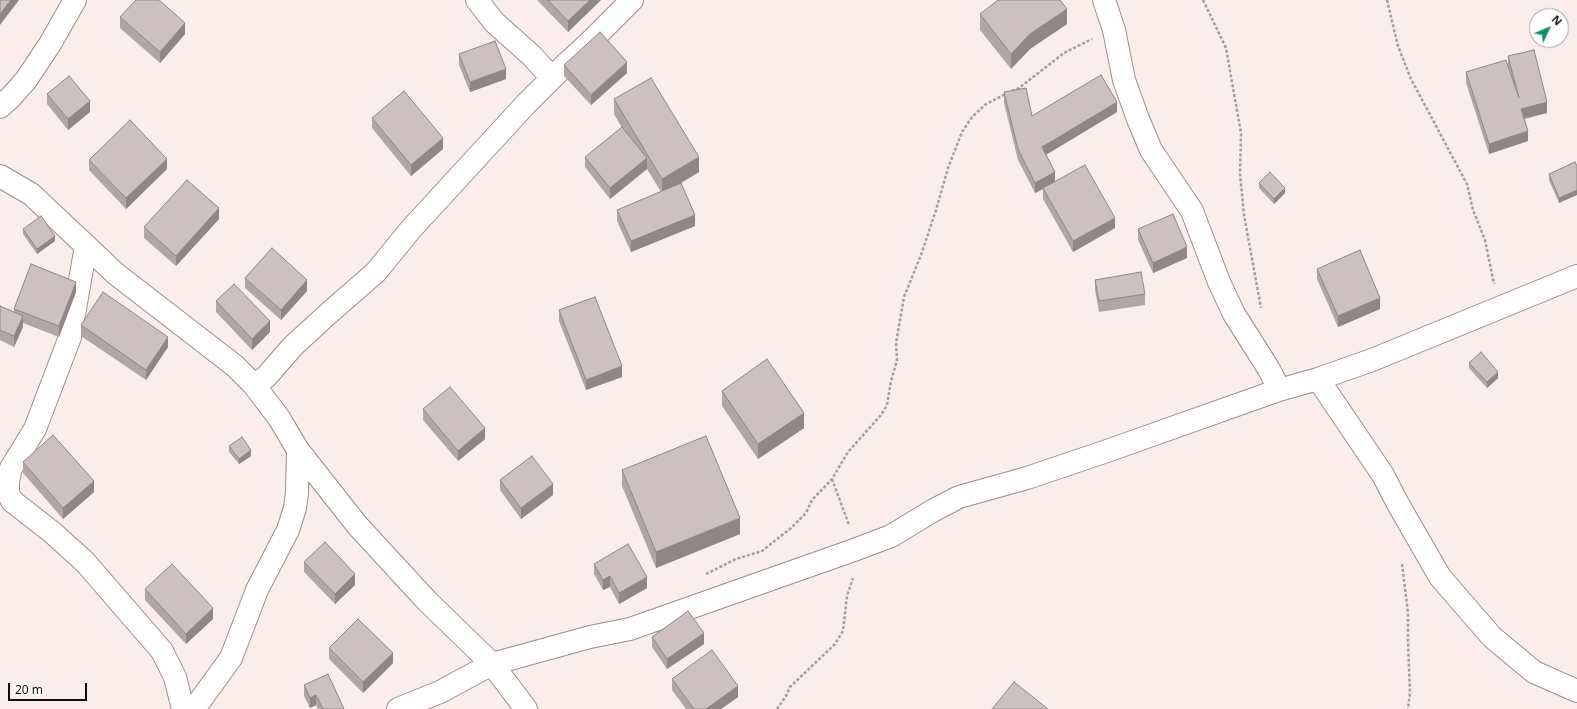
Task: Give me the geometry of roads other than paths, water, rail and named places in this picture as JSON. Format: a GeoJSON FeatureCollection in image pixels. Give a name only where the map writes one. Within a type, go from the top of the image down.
{"type":"FeatureCollection","features":[{"type":"Feature","properties":{"kind":"street"},"geometry":{"type":"LineString","coordinates":[[0,107],[26,80],[50,44],[75,0]]}},
{"type":"Feature","properties":{"kind":"street"},"geometry":{"type":"LineString","coordinates":[[477,0],[494,22],[532,56],[552,78]]}},
{"type":"Feature","properties":{"kind":"street"},"geometry":{"type":"LineString","coordinates":[[254,386],[266,377],[293,346],[329,312],[376,272],[411,229],[552,78],[632,0]]}},
{"type":"Feature","properties":{"kind":"street"},"geometry":{"type":"LineString","coordinates":[[1104,0],[1114,30],[1124,80],[1151,150],[1192,211],[1219,282],[1234,314],[1268,366],[1280,390]]}},
{"type":"Feature","properties":{"kind":"street"},"geometry":{"type":"LineString","coordinates":[[1114,30],[1115,0]]}},
{"type":"Feature","properties":{"kind":"street"},"geometry":{"type":"LineString","coordinates":[[0,176],[31,194],[127,283],[235,366],[254,386],[279,418],[298,450],[358,525],[427,601],[492,664],[526,709]]}},
{"type":"Feature","properties":{"kind":"street"},"geometry":{"type":"LineString","coordinates":[[86,246],[70,337],[34,429],[10,468],[6,500],[53,533],[85,562],[162,651],[175,677],[182,709]]}},
{"type":"Feature","properties":{"kind":"street"},"geometry":{"type":"LineString","coordinates":[[398,709],[440,692],[492,664],[590,637],[630,629],[854,550],[891,536],[934,510],[959,498],[1027,478],[1108,451],[1280,390],[1318,379],[1372,360],[1577,276]]}},
{"type":"Feature","properties":{"kind":"street"},"geometry":{"type":"LineString","coordinates":[[1318,379],[1357,434],[1383,476],[1440,577],[1492,637],[1534,672],[1577,691]]}},
{"type":"Feature","properties":{"kind":"street"},"geometry":{"type":"LineString","coordinates":[[194,709],[231,658],[258,590],[288,530],[295,508],[297,493],[298,450]]}}]}
